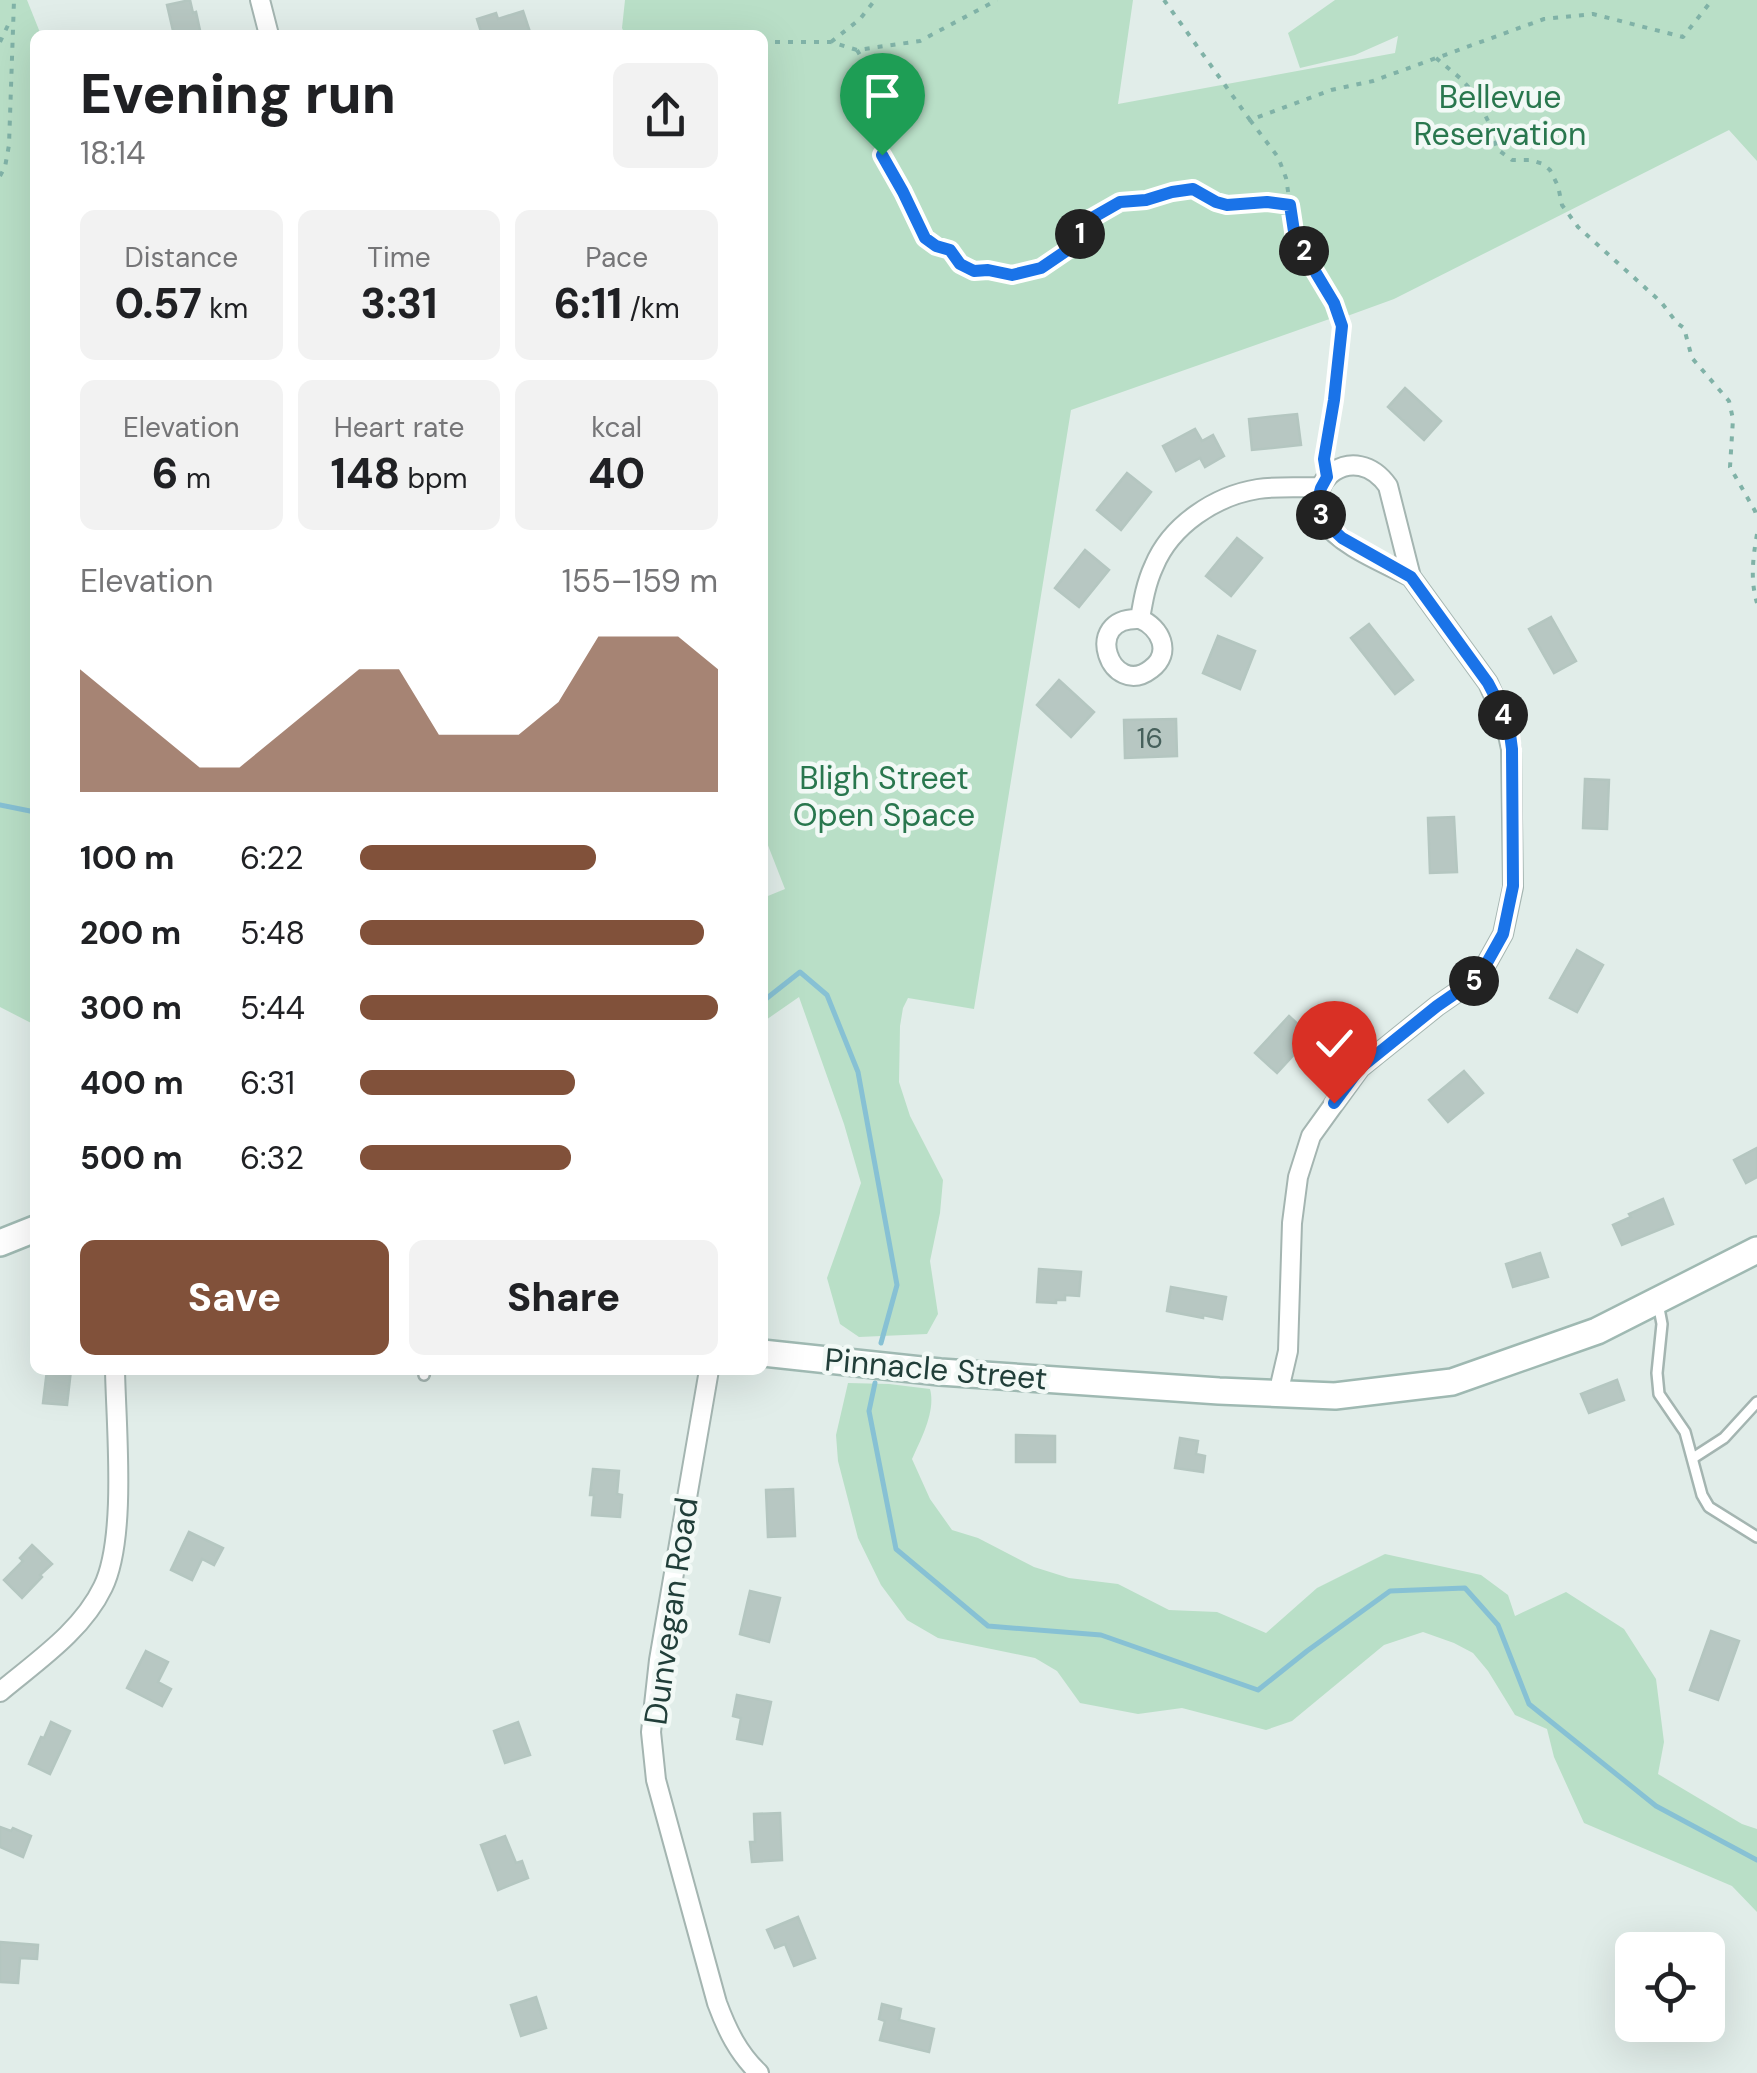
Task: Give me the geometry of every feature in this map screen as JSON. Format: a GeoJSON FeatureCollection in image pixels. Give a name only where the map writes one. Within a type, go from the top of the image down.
{"type":"FeatureCollection","features":[{"type":"Feature","properties":{"kind":"street"},"geometry":{"type":"LineString","coordinates":[[260,0],[268,30]]}},
{"type":"Feature","properties":{"kind":"street"},"geometry":{"type":"LineString","coordinates":[[1278,1394],[1288,1351],[1292,1223],[1298,1177],[1310,1136],[1360,1068],[1479,977],[1503,934],[1513,886],[1512,749],[1501,708],[1488,683],[1411,577],[1393,500],[1381,475],[1360,465],[1336,470],[1324,482],[1318,499],[1320,511],[1333,532],[1411,577]]}},
{"type":"Feature","properties":{"kind":"street"},"geometry":{"type":"LineString","coordinates":[[1140,619],[1158,556],[1177,532],[1206,508],[1225,498],[1263,488],[1324,482]]}},
{"type":"Feature","properties":{"kind":"street"},"geometry":{"type":"LineString","coordinates":[[0,1243],[30,1231]]}},
{"type":"Feature","properties":{"kind":"street","name":"Pinnacle Street"},"geometry":{"type":"LineString","coordinates":[[768,1353],[940,1372],[1335,1396],[1452,1382],[1597,1331],[1757,1250]]}},
{"type":"Feature","properties":{"kind":"street"},"geometry":{"type":"LineString","coordinates":[[0,1692],[56,1645],[84,1616],[104,1586],[118,1510],[115,1375]]}},
{"type":"Feature","properties":{"kind":"street","name":"Dunvegan Road"},"geometry":{"type":"LineString","coordinates":[[708,1375],[659,1660],[652,1708],[652,1755],[661,1804],[717,2004],[738,2050],[760,2073]]}},
{"type":"Feature","properties":{"kind":"lane"},"geometry":{"type":"LineString","coordinates":[[1657,1300],[1662,1324],[1659,1394],[1685,1432],[1702,1495],[1709,1506],[1757,1537]]}},
{"type":"Feature","properties":{"kind":"lane"},"geometry":{"type":"LineString","coordinates":[[1694,1458],[1724,1438],[1757,1402]]}},
{"type":"Feature","properties":{"kind":"path"},"geometry":{"type":"LineString","coordinates":[[0,176],[9,145],[14,0]]}},
{"type":"Feature","properties":{"kind":"path"},"geometry":{"type":"LineString","coordinates":[[831,42],[875,0]]}},
{"type":"Feature","properties":{"kind":"path"},"geometry":{"type":"LineString","coordinates":[[768,42],[831,42],[856,50],[920,41],[998,0]]}},
{"type":"Feature","properties":{"kind":"path"},"geometry":{"type":"LineString","coordinates":[[1164,0],[1278,157],[1286,178],[1295,238],[1334,303],[1342,326],[1324,482]]}},
{"type":"Feature","properties":{"kind":"path"},"geometry":{"type":"LineString","coordinates":[[1250,120],[1331,90],[1373,81],[1544,19],[1594,14],[1683,37],[1712,0]]}},
{"type":"Feature","properties":{"kind":"path"},"geometry":{"type":"LineString","coordinates":[[0,42],[12,12]]}},
{"type":"Feature","properties":{"kind":"path"},"geometry":{"type":"LineString","coordinates":[[856,50],[869,72],[878,110],[882,155],[925,238],[950,250],[966,268],[1012,275],[1041,268],[1061,257],[1092,218],[1107,208],[1186,189],[1227,205],[1290,205]]}},
{"type":"Feature","properties":{"kind":"path"},"geometry":{"type":"LineString","coordinates":[[1436,58],[1475,94],[1498,149],[1512,160],[1532,160],[1550,170],[1562,205],[1578,227],[1684,328],[1692,358],[1729,401],[1730,468],[1757,518]]}},
{"type":"Feature","properties":{"kind":"path"},"geometry":{"type":"LineString","coordinates":[[1757,534],[1752,563],[1757,603]]}},
{"type":"Feature","properties":{"kind":"green space"},"geometry":{"type":"Polygon","coordinates":[[[0,0],[27,0],[39,30],[30,30],[30,1022],[0,1007],[0,0]]]}},
{"type":"Feature","properties":{"kind":"green space"},"geometry":{"type":"Polygon","coordinates":[[[625,0],[1133,0],[1118,104],[1395,53],[1398,36],[1355,55],[1300,68],[1288,33],[1335,0],[1757,0],[1757,161],[1729,130],[1394,299],[1071,410],[974,1009],[908,998],[900,1026],[899,1082],[910,1116],[943,1180],[930,1261],[938,1314],[927,1334],[859,1337],[840,1324],[827,1278],[861,1183],[799,997],[768,1019],[768,896],[785,889],[768,845],[768,30],[622,28],[625,0]]]}},
{"type":"Feature","properties":{"kind":"green space"},"geometry":{"type":"Polygon","coordinates":[[[848,1383],[930,1389],[929,1416],[912,1459],[930,1499],[952,1530],[978,1538],[1034,1567],[1069,1578],[1118,1584],[1169,1610],[1217,1612],[1266,1633],[1317,1588],[1385,1554],[1481,1575],[1508,1595],[1515,1616],[1566,1592],[1624,1629],[1656,1679],[1664,1742],[1658,1774],[1757,1829],[1757,1912],[1732,1886],[1584,1823],[1554,1757],[1547,1729],[1515,1715],[1473,1653],[1423,1632],[1384,1645],[1292,1721],[1266,1730],[1182,1708],[1138,1714],[1080,1703],[1057,1671],[1035,1658],[938,1638],[907,1620],[881,1585],[858,1538],[838,1461],[836,1435],[848,1383]]]}},
{"type":"Feature","properties":{"kind":"building"},"geometry":{"type":"Polygon","coordinates":[[[190,0],[200,30],[173,30],[167,5],[190,0]]]}},
{"type":"Feature","properties":{"kind":"building"},"geometry":{"type":"Polygon","coordinates":[[[523,11],[529,30],[480,30],[477,19],[496,13],[498,19],[523,11]]]}},
{"type":"Feature","properties":{"kind":"building"},"geometry":{"type":"Polygon","coordinates":[[[1405,388],[1441,421],[1424,440],[1388,407],[1405,388]]]}},
{"type":"Feature","properties":{"kind":"building"},"geometry":{"type":"Polygon","coordinates":[[[1297,414],[1301,445],[1252,450],[1249,419],[1297,414]]]}},
{"type":"Feature","properties":{"kind":"building"},"geometry":{"type":"Polygon","coordinates":[[[1195,429],[1202,441],[1213,435],[1224,456],[1205,467],[1200,458],[1176,471],[1163,446],[1195,429]]]}},
{"type":"Feature","properties":{"kind":"building"},"geometry":{"type":"Polygon","coordinates":[[[1127,473],[1151,492],[1121,530],[1097,510],[1127,473]]]}},
{"type":"Feature","properties":{"kind":"building"},"geometry":{"type":"Polygon","coordinates":[[[1237,538],[1262,558],[1231,596],[1206,576],[1237,538]]]}},
{"type":"Feature","properties":{"kind":"building"},"geometry":{"type":"Polygon","coordinates":[[[1085,550],[1109,570],[1079,607],[1055,588],[1085,550]]]}},
{"type":"Feature","properties":{"kind":"building"},"geometry":{"type":"Polygon","coordinates":[[[1551,617],[1576,661],[1554,673],[1529,629],[1551,617]]]}},
{"type":"Feature","properties":{"kind":"building"},"geometry":{"type":"Polygon","coordinates":[[[1369,624],[1413,680],[1395,694],[1351,638],[1369,624]]]}},
{"type":"Feature","properties":{"kind":"building"},"geometry":{"type":"Polygon","coordinates":[[[1218,636],[1255,651],[1240,689],[1203,673],[1218,636]]]}},
{"type":"Feature","properties":{"kind":"building"},"geometry":{"type":"Polygon","coordinates":[[[1059,680],[1094,712],[1071,737],[1037,705],[1059,680]]]}},
{"type":"Feature","properties":{"kind":"building"},"geometry":{"type":"Polygon","coordinates":[[[1176,719],[1177,756],[1125,758],[1124,720],[1176,719]]]}},
{"type":"Feature","properties":{"kind":"building"},"geometry":{"type":"Polygon","coordinates":[[[1585,779],[1609,780],[1607,829],[1583,828],[1585,779]]]}},
{"type":"Feature","properties":{"kind":"building"},"geometry":{"type":"Polygon","coordinates":[[[1454,817],[1457,872],[1430,873],[1428,818],[1454,817]]]}},
{"type":"Feature","properties":{"kind":"building"},"geometry":{"type":"Polygon","coordinates":[[[1577,950],[1603,965],[1577,1012],[1550,998],[1577,950]]]}},
{"type":"Feature","properties":{"kind":"building"},"geometry":{"type":"Polygon","coordinates":[[[1289,1016],[1311,1036],[1277,1073],[1255,1053],[1289,1016]]]}},
{"type":"Feature","properties":{"kind":"building"},"geometry":{"type":"Polygon","coordinates":[[[1464,1071],[1483,1093],[1448,1122],[1429,1100],[1464,1071]]]}},
{"type":"Feature","properties":{"kind":"building"},"geometry":{"type":"Polygon","coordinates":[[[1757,1148],[1757,1177],[1746,1183],[1734,1160],[1757,1148]]]}},
{"type":"Feature","properties":{"kind":"building"},"geometry":{"type":"Polygon","coordinates":[[[1663,1199],[1673,1224],[1622,1245],[1613,1225],[1663,1199]]]}},
{"type":"Feature","properties":{"kind":"building"},"geometry":{"type":"Polygon","coordinates":[[[1540,1253],[1548,1277],[1513,1287],[1506,1264],[1540,1253]]]}},
{"type":"Feature","properties":{"kind":"building"},"geometry":{"type":"Polygon","coordinates":[[[1039,1269],[1081,1272],[1079,1296],[1065,1295],[1065,1300],[1056,1303],[1037,1302],[1039,1269]]]}},
{"type":"Feature","properties":{"kind":"building"},"geometry":{"type":"Polygon","coordinates":[[[1171,1287],[1226,1297],[1222,1319],[1167,1311],[1171,1287]]]}},
{"type":"Feature","properties":{"kind":"building"},"geometry":{"type":"Polygon","coordinates":[[[46,1375],[70,1375],[67,1405],[43,1403],[46,1375]]]}},
{"type":"Feature","properties":{"kind":"building"},"geometry":{"type":"Polygon","coordinates":[[[1617,1380],[1624,1400],[1589,1413],[1581,1394],[1617,1380]]]}},
{"type":"Feature","properties":{"kind":"building"},"geometry":{"type":"Polygon","coordinates":[[[1016,1435],[1055,1436],[1055,1462],[1016,1462],[1016,1435]]]}},
{"type":"Feature","properties":{"kind":"building"},"geometry":{"type":"Polygon","coordinates":[[[1180,1438],[1198,1441],[1196,1454],[1205,1456],[1203,1472],[1175,1468],[1180,1438]]]}},
{"type":"Feature","properties":{"kind":"building"},"geometry":{"type":"Polygon","coordinates":[[[593,1469],[619,1471],[620,1517],[592,1515],[593,1469]]]}},
{"type":"Feature","properties":{"kind":"building"},"geometry":{"type":"Polygon","coordinates":[[[793,1489],[795,1536],[768,1537],[766,1490],[793,1489]]]}},
{"type":"Feature","properties":{"kind":"building"},"geometry":{"type":"Polygon","coordinates":[[[189,1532],[223,1548],[214,1565],[202,1559],[192,1580],[171,1570],[189,1532]]]}},
{"type":"Feature","properties":{"kind":"building"},"geometry":{"type":"Polygon","coordinates":[[[32,1545],[52,1564],[22,1598],[4,1580],[32,1545]]]}},
{"type":"Feature","properties":{"kind":"building"},"geometry":{"type":"Polygon","coordinates":[[[750,1591],[780,1598],[769,1642],[740,1634],[750,1591]]]}},
{"type":"Feature","properties":{"kind":"building"},"geometry":{"type":"Polygon","coordinates":[[[1711,1631],[1739,1641],[1718,1700],[1690,1690],[1711,1631]]]}},
{"type":"Feature","properties":{"kind":"building"},"geometry":{"type":"Polygon","coordinates":[[[146,1651],[168,1662],[158,1682],[171,1689],[162,1706],[127,1688],[146,1651]]]}},
{"type":"Feature","properties":{"kind":"building"},"geometry":{"type":"Polygon","coordinates":[[[737,1695],[771,1702],[762,1744],[737,1739],[741,1718],[733,1716],[737,1695]]]}},
{"type":"Feature","properties":{"kind":"building"},"geometry":{"type":"Polygon","coordinates":[[[51,1722],[70,1731],[50,1774],[29,1764],[51,1722]]]}},
{"type":"Feature","properties":{"kind":"building"},"geometry":{"type":"Polygon","coordinates":[[[518,1722],[530,1755],[505,1763],[494,1731],[518,1722]]]}},
{"type":"Feature","properties":{"kind":"building"},"geometry":{"type":"Polygon","coordinates":[[[780,1813],[782,1860],[752,1862],[754,1814],[780,1813]]]}},
{"type":"Feature","properties":{"kind":"building"},"geometry":{"type":"Polygon","coordinates":[[[0,1827],[31,1836],[23,1857],[0,1847],[0,1827]]]}},
{"type":"Feature","properties":{"kind":"building"},"geometry":{"type":"Polygon","coordinates":[[[505,1836],[516,1863],[522,1861],[528,1878],[498,1890],[481,1845],[505,1836]]]}},
{"type":"Feature","properties":{"kind":"building"},"geometry":{"type":"Polygon","coordinates":[[[798,1917],[815,1958],[794,1966],[785,1944],[775,1948],[767,1930],[798,1917]]]}},
{"type":"Feature","properties":{"kind":"building"},"geometry":{"type":"Polygon","coordinates":[[[0,1942],[38,1945],[37,1959],[20,1958],[18,1983],[0,1982],[0,1942]]]}},
{"type":"Feature","properties":{"kind":"building"},"geometry":{"type":"Polygon","coordinates":[[[536,1997],[546,2028],[521,2036],[511,2005],[536,1997]]]}},
{"type":"Feature","properties":{"kind":"building"},"geometry":{"type":"Polygon","coordinates":[[[882,2004],[901,2009],[899,2020],[934,2029],[929,2052],[880,2040],[885,2021],[879,2019],[882,2004]]]}},
{"type":"Feature","properties":{"kind":"waterway"},"geometry":{"type":"LineString","coordinates":[[0,805],[30,811]]}},
{"type":"Feature","properties":{"kind":"waterway"},"geometry":{"type":"LineString","coordinates":[[768,997],[800,972],[827,995],[858,1072],[897,1285],[881,1343]]}},
{"type":"Feature","properties":{"kind":"waterway"},"geometry":{"type":"LineString","coordinates":[[875,1383],[869,1411],[896,1549],[988,1626],[1101,1635],[1258,1690],[1390,1591],[1465,1588],[1498,1625],[1529,1704],[1656,1806],[1757,1860]]}},
{"type":"Feature","properties":{"kind":"route"},"geometry":{"type":"LineString","coordinates":[[882,155],[914,212],[921,233],[930,244],[950,250],[960,264],[974,271],[1012,275],[1041,268],[1061,257],[1092,218],[1120,202],[1193,189],[1227,205],[1290,205],[1295,238],[1322,279],[1342,326],[1324,459],[1327,477],[1318,499],[1320,511],[1333,532],[1411,577],[1488,683],[1501,708],[1512,749],[1513,886],[1503,934],[1479,977],[1360,1068],[1334,1103]]}},
{"type":"Feature","properties":{"kind":"park label","name":"Bellevue Reservation"},"geometry":{"type":"Point","coordinates":[1500,116]}},
{"type":"Feature","properties":{"kind":"park label","name":"Bligh Street Open Space"},"geometry":{"type":"Point","coordinates":[884,796]}}]}
